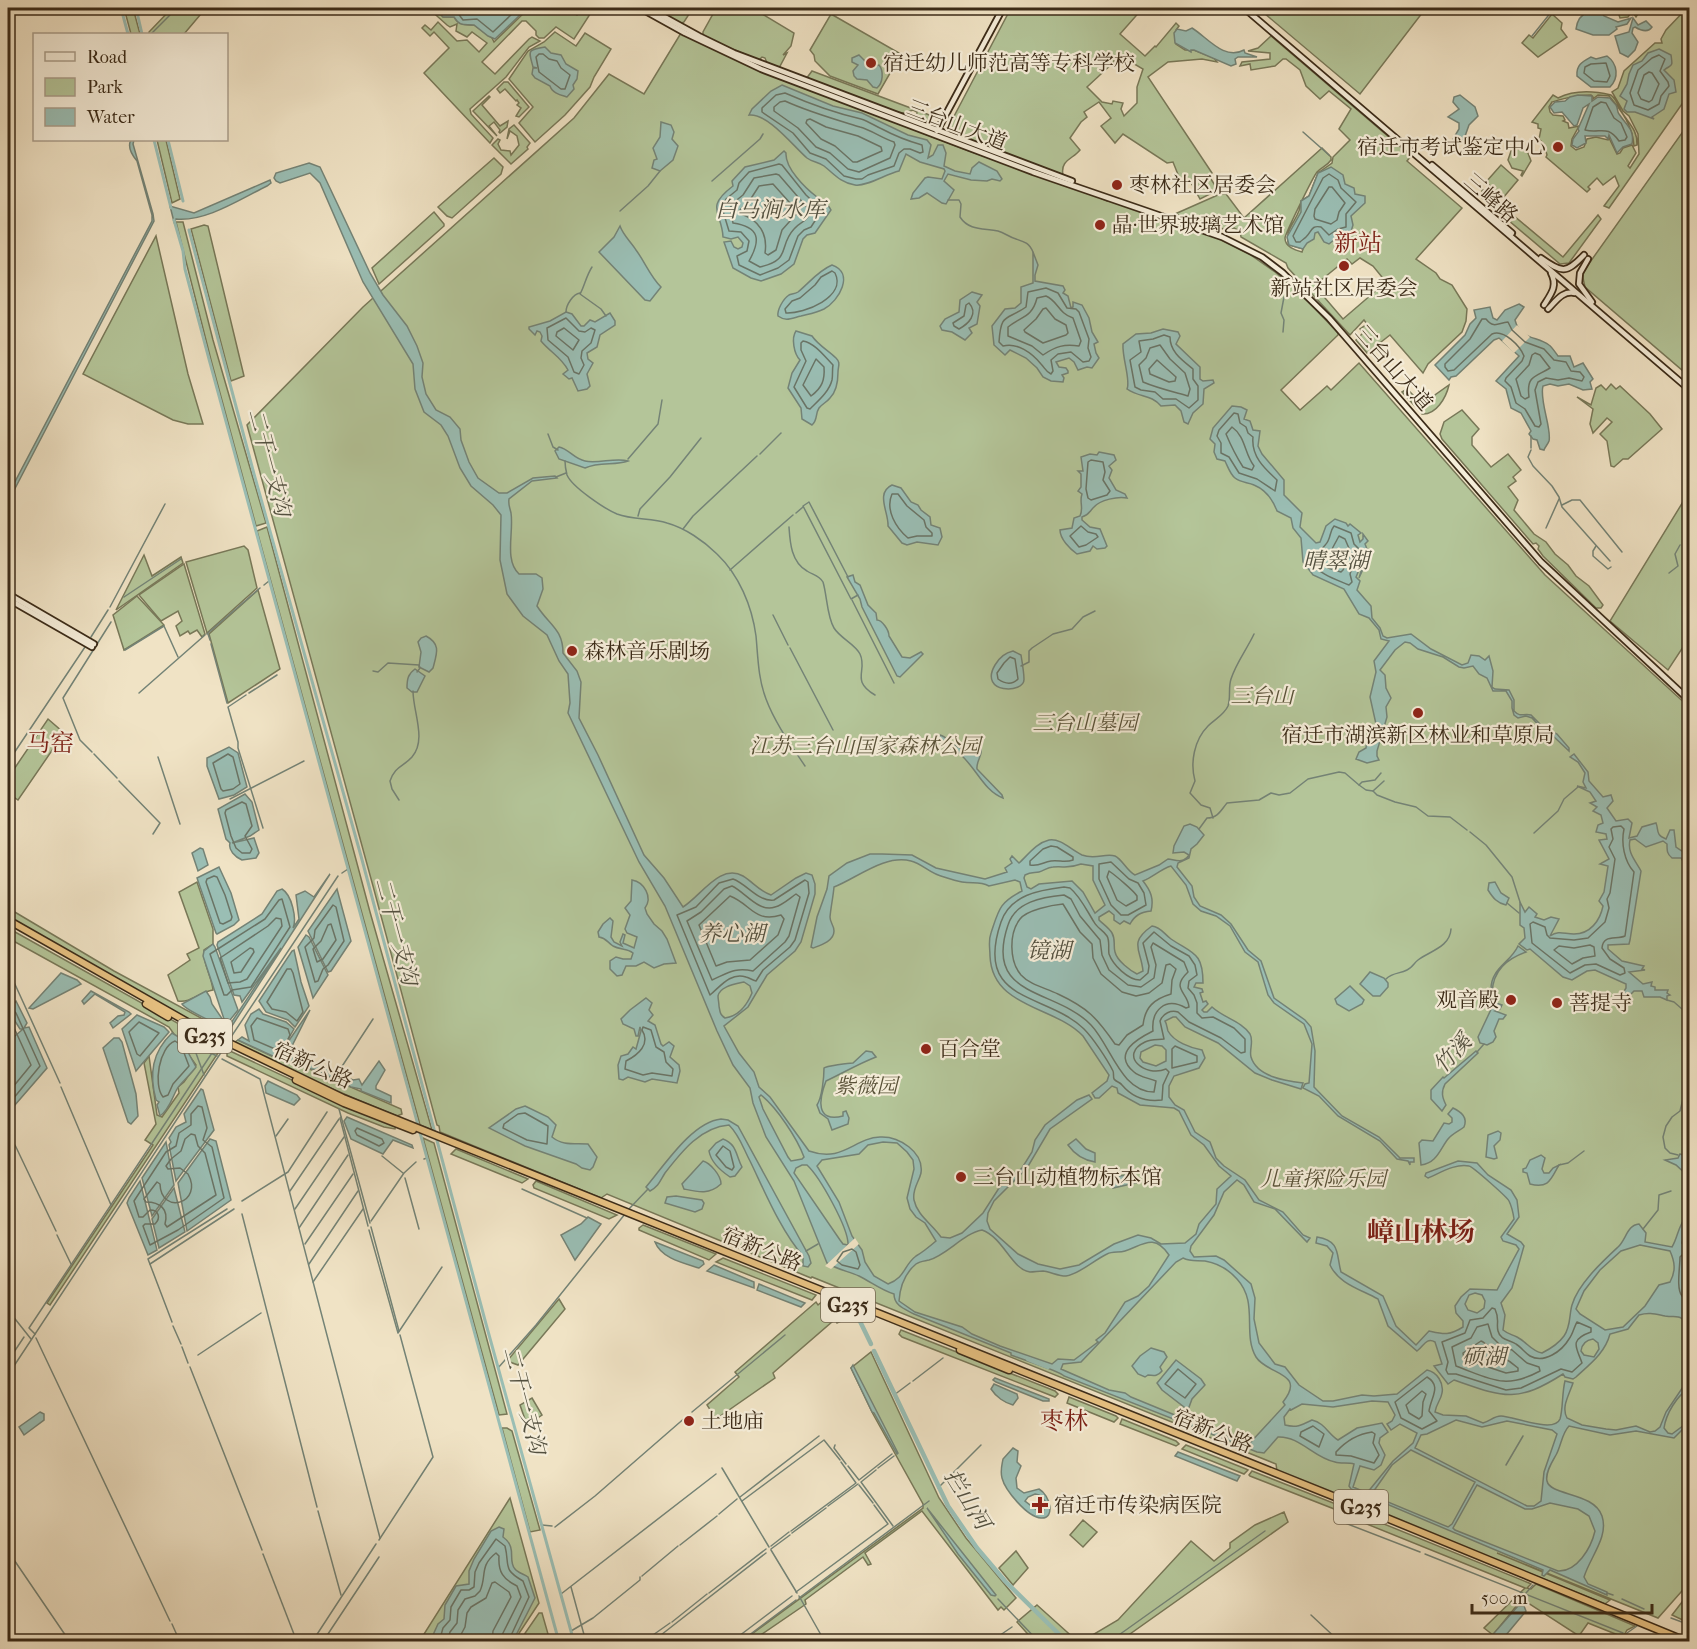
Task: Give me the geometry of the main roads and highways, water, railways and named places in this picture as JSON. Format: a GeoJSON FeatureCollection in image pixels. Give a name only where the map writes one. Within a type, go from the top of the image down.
{"type":"FeatureCollection","features":[{"type":"Feature","properties":{"kind":"highway","name":"宿新公路"},"geometry":{"type":"LineString","coordinates":[[8,920],[196,1028],[343,1098],[418,1130]]}},
{"type":"Feature","properties":{"kind":"highway","name":"宿新公路"},"geometry":{"type":"LineString","coordinates":[[8,925],[210,1039],[344,1103],[437,1137],[621,1211],[1678,1641]]}},
{"type":"Feature","properties":{"kind":"highway","name":"宿新公路"},"geometry":{"type":"LineString","coordinates":[[632,1216],[1355,1504],[1688,1641]]}},
{"type":"Feature","properties":{"kind":"main road","name":"三台山大道"},"geometry":{"type":"LineString","coordinates":[[640,8],[685,33],[761,69],[935,132]]}},
{"type":"Feature","properties":{"kind":"main road","name":"三台山大道"},"geometry":{"type":"LineString","coordinates":[[648,8],[734,53],[1034,172],[1222,237],[1263,257],[1283,273],[1329,318],[1541,562],[1689,700]]}},
{"type":"Feature","properties":{"kind":"main road"},"geometry":{"type":"LineString","coordinates":[[935,132],[1001,8]]}},
{"type":"Feature","properties":{"kind":"main road","name":"三峰路"},"geometry":{"type":"LineString","coordinates":[[1246,8],[1689,388]]}},
{"type":"Feature","properties":{"kind":"main road"},"geometry":{"type":"LineString","coordinates":[[1540,259],[1557,270],[1566,270],[1586,257],[1579,284],[1591,303]]}},
{"type":"Feature","properties":{"kind":"main road"},"geometry":{"type":"LineString","coordinates":[[1540,259],[1552,275],[1555,284],[1546,307],[1567,292],[1574,293],[1591,303]]}},
{"type":"Feature","properties":{"kind":"main road"},"geometry":{"type":"LineString","coordinates":[[8,594],[93,646],[8,599]]}},
{"type":"Feature","properties":{"kind":"water"},"geometry":{"type":"Polygon","coordinates":[[[429,8],[521,8],[520,15],[495,39],[474,25],[460,24],[454,17],[443,17],[429,8]]]}},
{"type":"Feature","properties":{"kind":"water"},"geometry":{"type":"Polygon","coordinates":[[[1582,8],[1598,14],[1602,13],[1618,22],[1631,18],[1627,24],[1616,27],[1617,29],[1609,35],[1593,35],[1576,29],[1579,19],[1588,12],[1582,8]]]}},
{"type":"Feature","properties":{"kind":"water"},"geometry":{"type":"Polygon","coordinates":[[[1633,18],[1638,25],[1646,21],[1652,27],[1646,30],[1633,28],[1632,33],[1638,42],[1635,50],[1628,57],[1620,53],[1615,36],[1629,32],[1633,18]]]}},
{"type":"Feature","properties":{"kind":"water"},"geometry":{"type":"Polygon","coordinates":[[[1192,28],[1216,47],[1237,53],[1244,50],[1245,53],[1257,57],[1238,57],[1235,59],[1236,64],[1231,66],[1194,50],[1191,52],[1175,43],[1174,33],[1177,29],[1186,31],[1192,28]]]}},
{"type":"Feature","properties":{"kind":"water"},"geometry":{"type":"Polygon","coordinates":[[[545,47],[551,53],[561,55],[566,64],[578,71],[573,85],[574,89],[567,97],[555,92],[532,74],[533,68],[537,68],[533,67],[530,52],[545,47]]]}},
{"type":"Feature","properties":{"kind":"water"},"geometry":{"type":"Polygon","coordinates":[[[1659,49],[1671,55],[1671,65],[1664,70],[1674,80],[1676,92],[1669,94],[1664,109],[1652,117],[1654,119],[1635,112],[1627,112],[1624,109],[1627,101],[1620,96],[1627,84],[1633,65],[1642,61],[1648,53],[1659,49]]]}},
{"type":"Feature","properties":{"kind":"water"},"geometry":{"type":"Polygon","coordinates":[[[859,55],[871,67],[879,65],[881,68],[882,80],[877,88],[867,80],[857,79],[854,76],[853,71],[858,65],[852,62],[852,58],[859,55]]]}},
{"type":"Feature","properties":{"kind":"water"},"geometry":{"type":"Polygon","coordinates":[[[1607,56],[1611,59],[1616,71],[1615,79],[1610,87],[1591,87],[1577,76],[1580,64],[1591,57],[1596,59],[1607,56]]]}},
{"type":"Feature","properties":{"kind":"water"},"geometry":{"type":"Polygon","coordinates":[[[782,85],[833,106],[862,113],[908,135],[927,140],[931,145],[928,158],[933,155],[938,145],[943,145],[946,153],[944,166],[955,171],[970,174],[972,168],[979,162],[997,171],[1002,179],[1000,181],[971,180],[948,174],[944,181],[954,190],[946,204],[927,193],[919,198],[911,199],[925,178],[942,179],[945,171],[906,154],[899,171],[865,184],[855,185],[846,182],[822,165],[807,158],[764,119],[749,115],[752,109],[771,91],[782,85]]]}},
{"type":"Feature","properties":{"kind":"water"},"geometry":{"type":"Polygon","coordinates":[[[1460,95],[1475,107],[1478,116],[1469,125],[1464,139],[1458,144],[1453,139],[1459,129],[1459,123],[1448,117],[1459,109],[1453,102],[1454,97],[1460,95]]]}},
{"type":"Feature","properties":{"kind":"water"},"geometry":{"type":"Polygon","coordinates":[[[1578,95],[1592,96],[1592,101],[1598,97],[1610,98],[1631,131],[1632,144],[1623,147],[1617,153],[1609,135],[1608,139],[1605,136],[1585,136],[1586,143],[1577,148],[1572,145],[1589,104],[1583,108],[1577,125],[1574,126],[1562,112],[1554,113],[1550,107],[1555,102],[1565,101],[1578,95]]]}},
{"type":"Feature","properties":{"kind":"water"},"geometry":{"type":"Polygon","coordinates":[[[661,122],[671,125],[674,132],[672,139],[678,146],[673,160],[660,171],[652,168],[654,160],[657,159],[653,148],[660,137],[661,122]]]}},
{"type":"Feature","properties":{"kind":"water"},"geometry":{"type":"Polygon","coordinates":[[[134,141],[154,221],[8,502],[8,495],[152,221],[137,161],[132,154],[130,143],[134,141]]]}},
{"type":"Feature","properties":{"kind":"water","name":"白马涧水库"},"geometry":{"type":"Polygon","coordinates":[[[784,151],[797,177],[831,210],[815,233],[803,239],[794,264],[781,274],[761,281],[733,268],[724,242],[731,241],[738,249],[743,243],[738,237],[731,239],[723,237],[717,205],[724,193],[733,186],[732,181],[745,167],[774,160],[784,151]]]}},
{"type":"Feature","properties":{"kind":"water"},"geometry":{"type":"Polygon","coordinates":[[[309,163],[320,167],[370,273],[383,295],[407,326],[417,346],[423,363],[422,377],[426,394],[436,410],[450,417],[460,429],[461,440],[469,462],[478,478],[499,493],[507,493],[533,478],[555,476],[557,478],[532,481],[509,499],[512,521],[511,554],[514,568],[519,574],[536,574],[542,578],[543,589],[537,606],[558,633],[563,653],[577,671],[581,682],[579,718],[644,855],[664,878],[683,907],[711,882],[726,874],[735,873],[743,876],[771,895],[806,873],[812,875],[815,894],[801,942],[795,951],[767,975],[748,1007],[724,1026],[739,1053],[754,1072],[759,1087],[770,1097],[809,1151],[831,1154],[871,1138],[880,1137],[902,1142],[919,1158],[921,1165],[914,1200],[921,1215],[941,1237],[950,1238],[962,1233],[983,1213],[999,1188],[1022,1168],[1045,1125],[1077,1100],[1089,1095],[1092,1099],[1050,1129],[1027,1168],[994,1201],[988,1213],[987,1221],[990,1229],[1018,1254],[1038,1264],[1060,1269],[1079,1265],[1114,1244],[1138,1235],[1151,1238],[1161,1244],[1185,1243],[1196,1234],[1199,1224],[1216,1204],[1217,1189],[1231,1176],[1219,1166],[1204,1145],[1191,1135],[1179,1111],[1174,1108],[1140,1105],[1118,1093],[1117,1088],[1112,1086],[1099,1098],[1095,1098],[1092,1093],[1107,1081],[1109,1075],[1083,1036],[1057,1018],[1013,996],[1001,986],[993,973],[990,936],[1004,903],[1022,891],[1020,882],[1015,880],[989,886],[939,876],[911,861],[891,861],[881,864],[834,887],[830,917],[834,929],[832,937],[826,942],[811,947],[829,876],[847,863],[870,854],[912,855],[936,868],[985,879],[1007,872],[1005,868],[1012,863],[1010,859],[1012,856],[1019,863],[1040,844],[1053,840],[1082,855],[1115,856],[1135,875],[1168,859],[1179,861],[1187,858],[1189,855],[1184,852],[1173,853],[1174,846],[1184,826],[1190,824],[1197,827],[1204,835],[1191,849],[1189,858],[1178,863],[1177,867],[1192,886],[1194,897],[1200,906],[1221,915],[1231,924],[1248,950],[1261,961],[1274,998],[1305,1020],[1311,1027],[1315,1051],[1314,1087],[1342,1116],[1379,1137],[1400,1158],[1414,1158],[1414,1162],[1410,1162],[1410,1165],[1408,1161],[1397,1159],[1380,1141],[1338,1116],[1319,1096],[1303,1088],[1309,1083],[1312,1044],[1304,1024],[1274,1003],[1268,995],[1258,962],[1245,952],[1230,926],[1216,916],[1201,911],[1193,904],[1186,885],[1171,866],[1167,867],[1143,881],[1151,895],[1151,911],[1134,918],[1130,924],[1124,921],[1120,924],[1114,920],[1114,915],[1109,911],[1099,917],[1113,936],[1118,959],[1134,973],[1143,971],[1138,947],[1140,937],[1152,926],[1160,929],[1199,959],[1203,983],[1196,983],[1194,987],[1202,989],[1203,992],[1200,993],[1203,1002],[1206,1001],[1208,1004],[1202,1010],[1207,1012],[1212,1007],[1250,1034],[1251,1057],[1259,1069],[1273,1077],[1303,1083],[1301,1089],[1255,1073],[1218,1043],[1185,1027],[1176,1017],[1165,1021],[1168,1031],[1174,1038],[1188,1046],[1202,1050],[1205,1058],[1199,1068],[1174,1076],[1169,1086],[1169,1097],[1175,1105],[1184,1110],[1195,1132],[1210,1142],[1216,1158],[1224,1166],[1245,1180],[1259,1200],[1283,1212],[1303,1235],[1310,1238],[1307,1242],[1275,1209],[1254,1202],[1244,1185],[1237,1180],[1224,1192],[1214,1215],[1191,1246],[1190,1251],[1194,1257],[1216,1256],[1224,1260],[1251,1284],[1255,1298],[1254,1319],[1259,1343],[1275,1364],[1285,1367],[1299,1385],[1323,1401],[1362,1395],[1397,1394],[1427,1370],[1437,1376],[1442,1385],[1435,1412],[1443,1415],[1466,1416],[1483,1423],[1501,1416],[1550,1425],[1560,1419],[1565,1381],[1573,1383],[1565,1405],[1567,1418],[1582,1425],[1616,1430],[1636,1426],[1650,1432],[1660,1427],[1666,1412],[1689,1378],[1689,1389],[1676,1400],[1665,1423],[1664,1428],[1672,1434],[1687,1423],[1689,1424],[1689,1428],[1683,1429],[1674,1438],[1636,1431],[1610,1435],[1569,1426],[1548,1471],[1547,1481],[1550,1486],[1582,1498],[1597,1508],[1602,1516],[1601,1539],[1584,1577],[1588,1584],[1607,1592],[1607,1595],[1550,1570],[1544,1576],[1542,1575],[1543,1570],[1351,1489],[1349,1486],[1354,1464],[1327,1460],[1300,1443],[1278,1437],[1264,1453],[1257,1452],[1011,1355],[1011,1353],[914,1314],[898,1304],[894,1294],[827,1263],[794,1181],[766,1137],[753,1103],[750,1088],[733,1065],[717,1031],[665,906],[639,862],[568,713],[570,703],[568,674],[547,635],[523,616],[507,594],[500,560],[501,515],[471,486],[460,468],[448,436],[441,425],[424,412],[415,389],[413,364],[363,282],[320,183],[310,173],[280,183],[274,178],[276,173],[309,163]],[[1081,864],[1051,867],[1025,875],[1027,887],[1031,889],[1039,884],[1072,881],[1083,892],[1095,913],[1105,905],[1093,880],[1093,866],[1081,864]],[[744,982],[722,990],[718,996],[720,1012],[725,1018],[742,1009],[752,993],[750,986],[744,982]],[[1155,1045],[1141,1052],[1140,1058],[1143,1062],[1156,1066],[1166,1061],[1166,1050],[1162,1046],[1155,1045]],[[761,1095],[759,1097],[763,1109],[791,1161],[804,1157],[786,1124],[761,1095]],[[883,1142],[868,1145],[859,1154],[822,1160],[817,1166],[839,1202],[852,1236],[862,1250],[865,1262],[874,1276],[888,1284],[894,1281],[912,1260],[936,1241],[925,1223],[910,1209],[907,1198],[914,1169],[913,1160],[897,1143],[883,1142]],[[802,1165],[796,1168],[794,1173],[843,1244],[848,1245],[839,1216],[813,1171],[807,1165],[802,1165]],[[982,1230],[962,1239],[942,1254],[916,1264],[903,1281],[899,1301],[915,1312],[962,1327],[1000,1346],[1052,1364],[1058,1359],[1074,1360],[1098,1342],[1096,1340],[1105,1333],[1125,1302],[1138,1296],[1149,1286],[1169,1255],[1158,1244],[1148,1242],[1125,1251],[1109,1253],[1076,1273],[1063,1276],[1043,1271],[1023,1270],[990,1234],[982,1230]],[[1183,1258],[1176,1262],[1081,1362],[1063,1364],[1061,1369],[1109,1390],[1125,1393],[1249,1444],[1285,1405],[1283,1402],[1290,1385],[1288,1379],[1261,1363],[1256,1357],[1250,1338],[1247,1298],[1244,1288],[1237,1279],[1214,1263],[1183,1258]],[[1372,1401],[1333,1407],[1302,1404],[1284,1417],[1285,1425],[1299,1426],[1312,1420],[1338,1440],[1357,1428],[1382,1423],[1388,1432],[1380,1438],[1379,1443],[1385,1455],[1381,1465],[1374,1470],[1360,1466],[1353,1487],[1367,1493],[1393,1461],[1413,1443],[1417,1433],[1400,1424],[1391,1430],[1387,1424],[1395,1415],[1388,1402],[1372,1401]],[[1456,1420],[1421,1435],[1415,1448],[1527,1506],[1534,1506],[1541,1501],[1544,1472],[1557,1434],[1552,1430],[1507,1421],[1482,1427],[1456,1420]],[[1411,1450],[1392,1465],[1371,1495],[1448,1527],[1452,1524],[1475,1482],[1411,1450]],[[1477,1485],[1453,1528],[1558,1571],[1571,1568],[1587,1551],[1595,1531],[1589,1516],[1578,1509],[1550,1503],[1525,1509],[1477,1485]]]}},
{"type":"Feature","properties":{"kind":"water"},"geometry":{"type":"Polygon","coordinates":[[[1331,167],[1343,175],[1345,184],[1354,188],[1355,194],[1365,196],[1365,203],[1351,216],[1353,225],[1350,235],[1341,234],[1329,244],[1324,242],[1318,232],[1303,249],[1289,245],[1287,237],[1301,212],[1301,201],[1309,196],[1318,173],[1331,167]]]}},
{"type":"Feature","properties":{"kind":"water"},"geometry":{"type":"Polygon","coordinates":[[[270,180],[271,183],[267,186],[223,208],[199,217],[176,219],[174,222],[170,206],[194,213],[270,180]]]}},
{"type":"Feature","properties":{"kind":"water"},"geometry":{"type":"Polygon","coordinates":[[[620,226],[661,287],[650,301],[645,300],[599,252],[614,237],[620,226]]]}},
{"type":"Feature","properties":{"kind":"water"},"geometry":{"type":"Polygon","coordinates":[[[1033,252],[1038,265],[1035,281],[1063,286],[1065,290],[1063,293],[1068,296],[1071,308],[1073,302],[1082,305],[1098,342],[1094,344],[1099,358],[1092,368],[1078,370],[1069,358],[1056,362],[1059,367],[1066,368],[1068,371],[1062,375],[1063,382],[1051,381],[1043,377],[1026,358],[1010,350],[1005,355],[994,345],[992,326],[1005,309],[1015,308],[1021,303],[1021,287],[1033,283],[1033,252]]]}},
{"type":"Feature","properties":{"kind":"water"},"geometry":{"type":"Polygon","coordinates":[[[832,265],[843,274],[844,280],[839,294],[830,305],[818,312],[792,318],[784,319],[778,316],[779,308],[789,295],[798,292],[832,265]]]}},
{"type":"Feature","properties":{"kind":"water"},"geometry":{"type":"Polygon","coordinates":[[[972,292],[982,295],[977,302],[980,306],[977,324],[969,328],[972,333],[965,340],[952,332],[942,330],[940,326],[945,319],[959,312],[960,300],[972,292]]]}},
{"type":"Feature","properties":{"kind":"water"},"geometry":{"type":"Polygon","coordinates":[[[1519,304],[1524,307],[1515,320],[1521,331],[1549,345],[1558,356],[1570,356],[1574,367],[1583,363],[1593,379],[1590,382],[1592,389],[1583,390],[1569,384],[1543,386],[1542,392],[1549,429],[1549,441],[1544,450],[1540,449],[1537,440],[1529,434],[1531,431],[1521,413],[1511,408],[1506,389],[1496,381],[1519,356],[1499,338],[1449,380],[1435,365],[1465,335],[1476,318],[1474,310],[1490,307],[1493,318],[1497,320],[1505,310],[1519,304]]]}},
{"type":"Feature","properties":{"kind":"water"},"geometry":{"type":"Polygon","coordinates":[[[566,312],[572,314],[581,326],[590,320],[595,322],[610,313],[615,321],[615,325],[600,335],[597,347],[587,353],[588,359],[593,363],[587,374],[590,386],[578,391],[572,378],[569,379],[563,374],[568,370],[565,365],[541,341],[540,332],[537,331],[535,335],[529,329],[529,327],[550,321],[566,312]]]}},
{"type":"Feature","properties":{"kind":"water"},"geometry":{"type":"Polygon","coordinates":[[[1163,329],[1178,332],[1180,336],[1176,344],[1200,367],[1200,379],[1213,380],[1214,383],[1204,389],[1203,404],[1193,413],[1188,424],[1184,422],[1181,411],[1175,405],[1161,406],[1127,389],[1123,344],[1136,334],[1163,329]]]}},
{"type":"Feature","properties":{"kind":"water"},"geometry":{"type":"Polygon","coordinates":[[[796,331],[812,336],[839,363],[836,389],[819,408],[812,425],[802,419],[801,408],[788,388],[792,373],[800,360],[794,346],[796,331]]]}},
{"type":"Feature","properties":{"kind":"water","name":"晴翠湖"},"geometry":{"type":"Polygon","coordinates":[[[1232,406],[1247,410],[1244,419],[1250,421],[1253,430],[1260,431],[1258,446],[1262,454],[1284,480],[1284,495],[1302,513],[1300,527],[1316,543],[1320,542],[1326,526],[1335,519],[1348,526],[1350,524],[1361,533],[1358,535],[1360,542],[1363,534],[1368,541],[1365,544],[1370,550],[1370,555],[1367,551],[1365,553],[1363,559],[1368,558],[1359,578],[1362,563],[1356,577],[1360,581],[1357,590],[1371,606],[1372,618],[1383,636],[1387,638],[1411,634],[1431,649],[1462,665],[1468,663],[1471,655],[1485,660],[1489,656],[1493,671],[1492,687],[1509,690],[1514,700],[1514,711],[1520,715],[1531,715],[1542,726],[1557,734],[1569,751],[1532,718],[1526,716],[1518,718],[1514,715],[1512,701],[1506,691],[1493,691],[1487,678],[1479,674],[1473,666],[1459,667],[1443,657],[1405,642],[1395,650],[1380,670],[1385,675],[1386,688],[1391,698],[1386,707],[1387,717],[1377,751],[1379,760],[1367,763],[1356,759],[1359,752],[1366,748],[1367,739],[1376,724],[1370,697],[1376,672],[1374,661],[1389,641],[1381,639],[1379,630],[1369,618],[1359,614],[1344,589],[1313,575],[1303,562],[1301,538],[1293,528],[1291,518],[1277,511],[1271,499],[1262,490],[1252,484],[1237,480],[1225,461],[1217,459],[1214,452],[1215,444],[1210,439],[1213,428],[1232,406]]]}},
{"type":"Feature","properties":{"kind":"water"},"geometry":{"type":"Polygon","coordinates":[[[559,447],[585,461],[628,461],[585,468],[559,459],[555,451],[559,447]]]}},
{"type":"Feature","properties":{"kind":"water"},"geometry":{"type":"Polygon","coordinates":[[[1099,452],[1114,455],[1116,460],[1109,466],[1112,470],[1109,478],[1116,490],[1125,494],[1127,498],[1105,501],[1082,517],[1082,520],[1090,527],[1100,529],[1107,546],[1097,549],[1093,546],[1090,551],[1077,554],[1064,540],[1060,530],[1072,528],[1074,518],[1080,516],[1081,513],[1082,494],[1078,491],[1081,487],[1081,474],[1078,471],[1083,471],[1081,457],[1090,454],[1097,455],[1099,452]]]}},
{"type":"Feature","properties":{"kind":"water"},"geometry":{"type":"Polygon","coordinates":[[[892,485],[901,488],[911,502],[918,505],[930,517],[931,525],[940,528],[942,537],[938,545],[917,542],[907,545],[902,543],[888,526],[884,493],[892,485]]]}},
{"type":"Feature","properties":{"kind":"water"},"geometry":{"type":"Polygon","coordinates":[[[853,575],[868,605],[876,613],[877,620],[885,626],[902,657],[910,658],[921,652],[923,654],[900,677],[897,676],[847,577],[853,575]]]}},
{"type":"Feature","properties":{"kind":"water"},"geometry":{"type":"Polygon","coordinates":[[[426,636],[434,642],[437,649],[433,668],[429,672],[419,667],[421,652],[418,642],[426,636]]]}},
{"type":"Feature","properties":{"kind":"water"},"geometry":{"type":"Polygon","coordinates":[[[1013,651],[1021,655],[1024,679],[1018,687],[1003,689],[993,682],[991,675],[1000,658],[1013,651]]]}},
{"type":"Feature","properties":{"kind":"water"},"geometry":{"type":"Polygon","coordinates":[[[415,669],[425,676],[417,692],[412,692],[407,688],[407,682],[409,675],[415,669]]]}},
{"type":"Feature","properties":{"kind":"water"},"geometry":{"type":"Polygon","coordinates":[[[940,735],[961,748],[981,748],[977,769],[1003,798],[985,785],[961,755],[935,736],[940,735]]]}},
{"type":"Feature","properties":{"kind":"water"},"geometry":{"type":"Polygon","coordinates":[[[229,747],[238,753],[247,787],[234,795],[219,799],[207,766],[207,758],[229,747]]]}},
{"type":"Feature","properties":{"kind":"water"},"geometry":{"type":"Polygon","coordinates":[[[1574,754],[1588,772],[1589,781],[1603,797],[1611,795],[1613,801],[1607,808],[1616,821],[1628,819],[1632,823],[1629,838],[1637,836],[1642,827],[1656,823],[1659,834],[1666,839],[1670,830],[1674,830],[1676,847],[1689,856],[1689,866],[1686,867],[1681,858],[1670,857],[1667,844],[1663,841],[1646,847],[1635,839],[1630,840],[1631,853],[1641,871],[1630,940],[1629,944],[1608,945],[1608,949],[1622,961],[1644,966],[1642,969],[1645,970],[1629,972],[1643,984],[1652,982],[1651,986],[1655,987],[1655,990],[1668,990],[1667,993],[1670,995],[1667,996],[1667,1000],[1660,997],[1644,997],[1642,991],[1634,991],[1629,996],[1623,993],[1626,984],[1595,970],[1587,971],[1572,980],[1563,977],[1530,949],[1527,950],[1519,944],[1525,938],[1524,928],[1520,925],[1520,902],[1525,912],[1529,907],[1537,914],[1535,917],[1544,920],[1551,917],[1559,919],[1550,936],[1559,933],[1585,932],[1593,926],[1602,912],[1603,906],[1599,901],[1604,892],[1608,866],[1600,864],[1609,859],[1599,840],[1607,839],[1606,834],[1596,832],[1598,825],[1603,823],[1601,815],[1593,811],[1597,807],[1590,803],[1596,801],[1590,792],[1577,786],[1586,788],[1583,782],[1585,773],[1578,762],[1570,757],[1574,754]]]}},
{"type":"Feature","properties":{"kind":"water"},"geometry":{"type":"Polygon","coordinates":[[[245,794],[252,802],[259,830],[232,843],[254,838],[259,853],[256,858],[242,860],[231,851],[218,809],[245,794]]]}},
{"type":"Feature","properties":{"kind":"water"},"geometry":{"type":"Polygon","coordinates":[[[200,848],[203,849],[208,865],[198,871],[192,853],[200,848]]]}},
{"type":"Feature","properties":{"kind":"water"},"geometry":{"type":"Polygon","coordinates":[[[219,867],[231,893],[239,920],[217,934],[197,878],[219,867]]]}},
{"type":"Feature","properties":{"kind":"water"},"geometry":{"type":"Polygon","coordinates":[[[330,874],[230,1029],[227,1029],[281,948],[242,1002],[240,996],[234,995],[217,945],[218,942],[262,914],[277,891],[282,889],[286,892],[293,907],[293,928],[299,919],[296,895],[305,891],[314,897],[330,874]]]}},
{"type":"Feature","properties":{"kind":"water"},"geometry":{"type":"Polygon","coordinates":[[[632,880],[646,891],[648,895],[645,908],[647,914],[667,939],[676,963],[654,968],[644,962],[636,966],[626,966],[622,975],[617,976],[610,969],[610,961],[616,957],[631,959],[633,953],[613,946],[599,937],[598,932],[610,918],[613,921],[611,937],[614,942],[622,946],[620,942],[623,934],[625,935],[623,943],[634,948],[637,937],[627,933],[625,929],[630,915],[625,908],[631,901],[632,880]]]}},
{"type":"Feature","properties":{"kind":"water"},"geometry":{"type":"Polygon","coordinates":[[[1495,882],[1501,893],[1509,898],[1506,905],[1496,900],[1488,890],[1489,883],[1495,882]]]}},
{"type":"Feature","properties":{"kind":"water"},"geometry":{"type":"Polygon","coordinates":[[[337,889],[351,941],[331,971],[328,972],[308,931],[337,889]]]}},
{"type":"Feature","properties":{"kind":"water"},"geometry":{"type":"Polygon","coordinates":[[[306,935],[328,975],[313,998],[298,947],[306,935]]]}},
{"type":"Feature","properties":{"kind":"water"},"geometry":{"type":"Polygon","coordinates":[[[213,944],[238,1010],[226,1025],[203,956],[204,951],[213,944]]]}},
{"type":"Feature","properties":{"kind":"water"},"geometry":{"type":"Polygon","coordinates":[[[1518,946],[1526,952],[1502,966],[1493,985],[1492,993],[1496,998],[1496,1003],[1502,1005],[1495,1011],[1506,1015],[1503,1019],[1499,1019],[1494,1031],[1496,1037],[1493,1042],[1487,1045],[1480,1043],[1478,1037],[1494,1003],[1491,989],[1494,976],[1498,970],[1515,952],[1518,946]]]}},
{"type":"Feature","properties":{"kind":"water"},"geometry":{"type":"Polygon","coordinates":[[[294,950],[309,1006],[295,1027],[288,1020],[266,1012],[259,1001],[294,950]]]}},
{"type":"Feature","properties":{"kind":"water"},"geometry":{"type":"Polygon","coordinates":[[[1370,972],[1384,978],[1388,983],[1388,987],[1380,996],[1373,996],[1360,984],[1370,972]]]}},
{"type":"Feature","properties":{"kind":"water"},"geometry":{"type":"Polygon","coordinates":[[[61,973],[81,984],[33,1009],[29,1008],[61,973]]]}},
{"type":"Feature","properties":{"kind":"water"},"geometry":{"type":"Polygon","coordinates":[[[1350,986],[1364,1000],[1362,1004],[1349,1011],[1337,1004],[1335,999],[1350,986]]]}},
{"type":"Feature","properties":{"kind":"water"},"geometry":{"type":"Polygon","coordinates":[[[91,991],[131,1014],[113,1028],[110,1023],[118,1016],[124,1015],[125,1012],[95,994],[84,1004],[82,1001],[91,991]]]}},
{"type":"Feature","properties":{"kind":"water"},"geometry":{"type":"Polygon","coordinates":[[[206,991],[223,1020],[219,1025],[194,1013],[182,1004],[206,991]]]}},
{"type":"Feature","properties":{"kind":"water"},"geometry":{"type":"Polygon","coordinates":[[[646,998],[652,1003],[649,1010],[653,1015],[648,1021],[655,1025],[661,1044],[663,1046],[669,1042],[674,1046],[670,1057],[679,1065],[677,1083],[652,1079],[645,1082],[628,1077],[623,1080],[619,1079],[618,1065],[621,1056],[628,1054],[633,1047],[636,1049],[641,1031],[640,1027],[638,1036],[636,1036],[634,1029],[623,1024],[621,1019],[646,998]]]}},
{"type":"Feature","properties":{"kind":"water"},"geometry":{"type":"Polygon","coordinates":[[[16,1001],[27,1023],[24,1028],[29,1027],[47,1068],[8,1113],[8,1067],[11,1064],[8,1066],[8,1042],[23,1029],[20,1029],[8,1010],[9,1005],[16,1001]]]}},
{"type":"Feature","properties":{"kind":"water"},"geometry":{"type":"Polygon","coordinates":[[[259,1009],[263,1014],[286,1022],[294,1029],[279,1055],[310,1010],[290,1050],[322,1067],[326,1067],[329,1063],[332,1071],[353,1080],[359,1079],[362,1085],[379,1061],[385,1070],[376,1089],[391,1096],[391,1103],[361,1091],[361,1089],[351,1087],[320,1071],[302,1067],[289,1060],[279,1059],[238,1040],[242,1037],[249,1041],[245,1025],[251,1014],[259,1009]]]}},
{"type":"Feature","properties":{"kind":"water"},"geometry":{"type":"Polygon","coordinates":[[[137,1015],[164,1027],[169,1032],[136,1071],[122,1029],[137,1015]]]}},
{"type":"Feature","properties":{"kind":"water"},"geometry":{"type":"Polygon","coordinates":[[[172,1033],[187,1042],[189,1054],[196,1067],[178,1087],[168,1107],[160,1116],[157,1105],[159,1102],[156,1100],[154,1090],[154,1064],[160,1048],[172,1033]]]}},
{"type":"Feature","properties":{"kind":"water"},"geometry":{"type":"Polygon","coordinates":[[[114,1038],[119,1038],[122,1042],[136,1094],[138,1116],[131,1124],[128,1122],[103,1048],[114,1038]]]}},
{"type":"Feature","properties":{"kind":"water"},"geometry":{"type":"Polygon","coordinates":[[[866,1051],[872,1052],[876,1057],[826,1081],[821,1102],[823,1113],[834,1117],[843,1116],[843,1112],[846,1111],[849,1118],[848,1124],[832,1130],[828,1119],[820,1113],[817,1105],[824,1068],[853,1063],[866,1051]]]}},
{"type":"Feature","properties":{"kind":"water"},"geometry":{"type":"Polygon","coordinates":[[[1476,1051],[1478,1053],[1445,1084],[1442,1094],[1446,1105],[1442,1111],[1431,1099],[1431,1090],[1443,1077],[1476,1051]]]}},
{"type":"Feature","properties":{"kind":"water"},"geometry":{"type":"Polygon","coordinates":[[[268,1081],[297,1095],[300,1099],[294,1105],[266,1093],[265,1086],[268,1081]]]}},
{"type":"Feature","properties":{"kind":"water"},"geometry":{"type":"Polygon","coordinates":[[[201,1089],[214,1130],[176,1181],[169,1138],[176,1127],[186,1122],[184,1114],[201,1089]]]}},
{"type":"Feature","properties":{"kind":"water"},"geometry":{"type":"Polygon","coordinates":[[[525,1106],[548,1117],[556,1125],[552,1137],[556,1140],[569,1144],[588,1144],[597,1157],[593,1167],[590,1170],[582,1168],[525,1146],[489,1128],[516,1109],[525,1106]]]}},
{"type":"Feature","properties":{"kind":"water"},"geometry":{"type":"Polygon","coordinates":[[[1453,1108],[1463,1115],[1464,1127],[1450,1137],[1431,1162],[1421,1165],[1419,1143],[1422,1140],[1433,1141],[1444,1123],[1452,1122],[1448,1114],[1453,1108]]]}},
{"type":"Feature","properties":{"kind":"water"},"geometry":{"type":"Polygon","coordinates":[[[347,1117],[412,1145],[413,1148],[393,1140],[383,1154],[351,1139],[344,1121],[347,1117]]]}},
{"type":"Feature","properties":{"kind":"water"},"geometry":{"type":"Polygon","coordinates":[[[721,1119],[738,1126],[809,1256],[811,1263],[808,1267],[803,1266],[803,1256],[781,1223],[741,1142],[729,1125],[701,1135],[678,1156],[655,1187],[650,1191],[646,1187],[689,1136],[710,1122],[721,1119]]]}},
{"type":"Feature","properties":{"kind":"water"},"geometry":{"type":"Polygon","coordinates":[[[1498,1131],[1501,1133],[1500,1140],[1494,1146],[1497,1158],[1486,1157],[1488,1135],[1498,1131]]]}},
{"type":"Feature","properties":{"kind":"water"},"geometry":{"type":"Polygon","coordinates":[[[210,1139],[216,1141],[231,1200],[187,1231],[178,1183],[210,1139]]]}},
{"type":"Feature","properties":{"kind":"water"},"geometry":{"type":"Polygon","coordinates":[[[723,1139],[734,1147],[742,1167],[735,1176],[730,1177],[723,1172],[710,1155],[709,1151],[723,1139]]]}},
{"type":"Feature","properties":{"kind":"water"},"geometry":{"type":"Polygon","coordinates":[[[1076,1139],[1086,1149],[1095,1153],[1095,1162],[1087,1160],[1071,1149],[1068,1145],[1076,1139]]]}},
{"type":"Feature","properties":{"kind":"water"},"geometry":{"type":"Polygon","coordinates":[[[166,1142],[174,1185],[152,1216],[142,1178],[166,1142]]]}},
{"type":"Feature","properties":{"kind":"water"},"geometry":{"type":"Polygon","coordinates":[[[1680,1154],[1689,1157],[1689,1177],[1676,1165],[1665,1160],[1678,1158],[1680,1154]]]}},
{"type":"Feature","properties":{"kind":"water"},"geometry":{"type":"Polygon","coordinates":[[[1541,1155],[1545,1158],[1542,1169],[1544,1173],[1549,1173],[1559,1165],[1546,1184],[1530,1184],[1527,1173],[1523,1172],[1523,1169],[1530,1160],[1541,1155]]]}},
{"type":"Feature","properties":{"kind":"water"},"geometry":{"type":"Polygon","coordinates":[[[703,1161],[715,1170],[721,1184],[708,1191],[684,1189],[682,1184],[703,1161]]]}},
{"type":"Feature","properties":{"kind":"water","name":"硕湖"},"geometry":{"type":"Polygon","coordinates":[[[1458,1161],[1477,1163],[1488,1175],[1511,1190],[1517,1200],[1519,1217],[1507,1234],[1524,1246],[1512,1288],[1501,1303],[1505,1315],[1503,1330],[1535,1350],[1542,1353],[1564,1336],[1575,1297],[1592,1273],[1621,1244],[1632,1227],[1639,1224],[1646,1233],[1645,1242],[1672,1247],[1686,1217],[1689,1217],[1689,1233],[1682,1243],[1689,1257],[1689,1329],[1684,1320],[1679,1317],[1639,1315],[1628,1329],[1610,1334],[1601,1353],[1576,1377],[1573,1379],[1563,1374],[1547,1384],[1521,1394],[1498,1393],[1454,1380],[1448,1384],[1434,1366],[1442,1364],[1435,1342],[1427,1341],[1417,1351],[1388,1326],[1378,1299],[1339,1277],[1330,1265],[1333,1253],[1327,1246],[1316,1243],[1317,1237],[1334,1245],[1341,1272],[1383,1296],[1396,1326],[1416,1345],[1429,1331],[1446,1334],[1463,1327],[1463,1321],[1456,1313],[1455,1306],[1461,1297],[1470,1289],[1497,1290],[1519,1249],[1516,1245],[1503,1241],[1501,1237],[1514,1219],[1512,1210],[1507,1198],[1469,1166],[1453,1167],[1428,1178],[1425,1176],[1426,1173],[1458,1161]],[[1640,1245],[1621,1251],[1600,1270],[1584,1291],[1576,1309],[1605,1330],[1623,1327],[1645,1306],[1659,1285],[1670,1282],[1672,1278],[1674,1266],[1670,1251],[1640,1245]],[[1475,1293],[1469,1295],[1465,1304],[1468,1310],[1477,1313],[1484,1308],[1485,1301],[1482,1295],[1475,1293]],[[1593,1339],[1586,1341],[1581,1351],[1584,1355],[1594,1357],[1599,1349],[1598,1343],[1593,1339]]]}},
{"type":"Feature","properties":{"kind":"water"},"geometry":{"type":"Polygon","coordinates":[[[1135,1174],[1136,1183],[1113,1188],[1111,1177],[1135,1174]]]}},
{"type":"Feature","properties":{"kind":"water"},"geometry":{"type":"Polygon","coordinates":[[[140,1181],[157,1250],[148,1255],[127,1203],[140,1181]]]}},
{"type":"Feature","properties":{"kind":"water"},"geometry":{"type":"Polygon","coordinates":[[[174,1188],[185,1232],[159,1248],[152,1219],[174,1188]]]}},
{"type":"Feature","properties":{"kind":"water"},"geometry":{"type":"Polygon","coordinates":[[[667,1197],[702,1200],[704,1203],[702,1209],[695,1212],[665,1203],[667,1197]]]}},
{"type":"Feature","properties":{"kind":"water"},"geometry":{"type":"Polygon","coordinates":[[[588,1217],[601,1224],[575,1260],[561,1235],[581,1224],[588,1217]]]}},
{"type":"Feature","properties":{"kind":"water"},"geometry":{"type":"Polygon","coordinates":[[[655,1242],[703,1261],[704,1264],[699,1268],[673,1259],[662,1252],[655,1242]]]}},
{"type":"Feature","properties":{"kind":"water"},"geometry":{"type":"Polygon","coordinates":[[[714,1265],[754,1282],[754,1288],[707,1271],[714,1265]]]}},
{"type":"Feature","properties":{"kind":"water"},"geometry":{"type":"Polygon","coordinates":[[[759,1284],[805,1303],[801,1307],[757,1290],[759,1284]]]}},
{"type":"Feature","properties":{"kind":"water"},"geometry":{"type":"Polygon","coordinates":[[[1151,1348],[1164,1352],[1167,1357],[1160,1367],[1161,1373],[1145,1377],[1138,1374],[1132,1366],[1151,1348]]]}},
{"type":"Feature","properties":{"kind":"water"},"geometry":{"type":"Polygon","coordinates":[[[1176,1360],[1201,1379],[1205,1385],[1192,1399],[1188,1410],[1162,1390],[1157,1383],[1176,1360]]]}},
{"type":"Feature","properties":{"kind":"water"},"geometry":{"type":"Polygon","coordinates":[[[853,1365],[897,1454],[872,1412],[851,1368],[853,1365]]]}},
{"type":"Feature","properties":{"kind":"water"},"geometry":{"type":"Polygon","coordinates":[[[995,1378],[1049,1399],[1049,1401],[1043,1401],[996,1382],[993,1380],[995,1378]]]}},
{"type":"Feature","properties":{"kind":"water"},"geometry":{"type":"Polygon","coordinates":[[[994,1384],[1017,1394],[1018,1398],[1013,1405],[995,1395],[991,1389],[994,1384]]]}},
{"type":"Feature","properties":{"kind":"water"},"geometry":{"type":"Polygon","coordinates":[[[40,1412],[44,1414],[44,1420],[24,1435],[19,1427],[40,1412]]]}},
{"type":"Feature","properties":{"kind":"water"},"geometry":{"type":"Polygon","coordinates":[[[1013,1448],[1018,1451],[1017,1462],[1021,1466],[1016,1478],[1017,1488],[1024,1493],[1039,1489],[1043,1492],[1050,1506],[1049,1515],[1041,1518],[1029,1513],[1012,1496],[1002,1478],[1003,1459],[1013,1448]],[[1039,1495],[1028,1497],[1025,1501],[1043,1512],[1046,1502],[1039,1495]]]}},
{"type":"Feature","properties":{"kind":"water"},"geometry":{"type":"Polygon","coordinates":[[[1178,1452],[1240,1476],[1237,1481],[1175,1456],[1178,1452]]]}},
{"type":"Feature","properties":{"kind":"water"},"geometry":{"type":"Polygon","coordinates":[[[927,1508],[995,1596],[991,1595],[958,1554],[927,1508]]]}},
{"type":"Feature","properties":{"kind":"water"},"geometry":{"type":"Polygon","coordinates":[[[499,1527],[504,1529],[503,1537],[510,1545],[515,1569],[528,1577],[535,1598],[513,1641],[430,1641],[435,1638],[433,1635],[438,1624],[444,1619],[445,1605],[456,1586],[469,1584],[469,1571],[474,1559],[491,1531],[499,1527]]]}},
{"type":"Feature","properties":{"kind":"water"},"geometry":{"type":"Polygon","coordinates":[[[1518,1606],[1524,1606],[1526,1611],[1501,1641],[1487,1641],[1518,1606]]]}},
{"type":"Feature","properties":{"kind":"waterway"},"geometry":{"type":"LineString","coordinates":[[121,8],[128,33]]}},
{"type":"Feature","properties":{"kind":"waterway","name":"二干一支沟"},"geometry":{"type":"LineString","coordinates":[[136,8],[142,33]]}},
{"type":"Feature","properties":{"kind":"waterway"},"geometry":{"type":"LineString","coordinates":[[152,33],[177,8]]}},
{"type":"Feature","properties":{"kind":"waterway"},"geometry":{"type":"LineString","coordinates":[[1532,36],[1552,11]]}},
{"type":"Feature","properties":{"kind":"waterway"},"geometry":{"type":"LineString","coordinates":[[1303,132],[1329,155]]}},
{"type":"Feature","properties":{"kind":"waterway"},"geometry":{"type":"LineString","coordinates":[[712,181],[763,134]]}},
{"type":"Feature","properties":{"kind":"waterway"},"geometry":{"type":"LineString","coordinates":[[154,141],[171,208]]}},
{"type":"Feature","properties":{"kind":"waterway","name":"二干一支沟"},"geometry":{"type":"LineString","coordinates":[[168,141],[183,201]]}},
{"type":"Feature","properties":{"kind":"waterway"},"geometry":{"type":"LineString","coordinates":[[620,211],[648,186],[660,171]]}},
{"type":"Feature","properties":{"kind":"waterway"},"geometry":{"type":"LineString","coordinates":[[948,200],[959,200],[960,217],[968,225],[1000,232],[1026,243],[1033,252]]}},
{"type":"Feature","properties":{"kind":"waterway"},"geometry":{"type":"LineString","coordinates":[[174,220],[209,359],[559,1642]]}},
{"type":"Feature","properties":{"kind":"waterway","name":"二干一支沟"},"geometry":{"type":"LineString","coordinates":[[189,230],[574,1642]]}},
{"type":"Feature","properties":{"kind":"waterway"},"geometry":{"type":"LineString","coordinates":[[592,267],[580,294],[601,309],[606,316]]}},
{"type":"Feature","properties":{"kind":"waterway"},"geometry":{"type":"LineString","coordinates":[[566,312],[570,300],[580,293]]}},
{"type":"Feature","properties":{"kind":"waterway"},"geometry":{"type":"LineString","coordinates":[[1283,332],[1284,320],[1281,313],[1284,297]]}},
{"type":"Feature","properties":{"kind":"waterway"},"geometry":{"type":"LineString","coordinates":[[628,459],[658,424],[662,400]]}},
{"type":"Feature","properties":{"kind":"waterway"},"geometry":{"type":"LineString","coordinates":[[760,454],[781,433]]}},
{"type":"Feature","properties":{"kind":"waterway"},"geometry":{"type":"LineString","coordinates":[[548,434],[553,447],[558,450]]}},
{"type":"Feature","properties":{"kind":"waterway"},"geometry":{"type":"LineString","coordinates":[[1531,436],[1531,448]]}},
{"type":"Feature","properties":{"kind":"waterway"},"geometry":{"type":"LineString","coordinates":[[638,516],[640,509],[670,477],[701,438]]}},
{"type":"Feature","properties":{"kind":"waterway"},"geometry":{"type":"LineString","coordinates":[[1531,450],[1528,457],[1533,466],[1552,486],[1562,507],[1610,561]]}},
{"type":"Feature","properties":{"kind":"waterway"},"geometry":{"type":"LineString","coordinates":[[683,529],[693,516],[757,456]]}},
{"type":"Feature","properties":{"kind":"waterway"},"geometry":{"type":"LineString","coordinates":[[565,461],[570,480],[605,507],[623,516],[661,521],[681,528],[706,544],[725,562],[738,581],[751,613],[766,699],[779,725],[805,766]]}},
{"type":"Feature","properties":{"kind":"waterway"},"geometry":{"type":"LineString","coordinates":[[556,477],[566,473]]}},
{"type":"Feature","properties":{"kind":"waterway"},"geometry":{"type":"LineString","coordinates":[[1546,528],[1559,499]]}},
{"type":"Feature","properties":{"kind":"waterway"},"geometry":{"type":"LineString","coordinates":[[1562,505],[1572,500],[1580,500],[1622,552]]}},
{"type":"Feature","properties":{"kind":"waterway"},"geometry":{"type":"LineString","coordinates":[[848,577],[809,502],[803,506],[851,599],[858,595]]}},
{"type":"Feature","properties":{"kind":"waterway"},"geometry":{"type":"LineString","coordinates":[[110,607],[165,504]]}},
{"type":"Feature","properties":{"kind":"waterway"},"geometry":{"type":"LineString","coordinates":[[796,513],[803,507]]}},
{"type":"Feature","properties":{"kind":"waterway"},"geometry":{"type":"LineString","coordinates":[[730,570],[793,515]]}},
{"type":"Feature","properties":{"kind":"waterway"},"geometry":{"type":"LineString","coordinates":[[789,527],[795,557],[802,567],[818,576],[823,582],[832,623],[837,632],[860,654],[861,680],[863,685],[875,695]]}},
{"type":"Feature","properties":{"kind":"waterway"},"geometry":{"type":"LineString","coordinates":[[1669,573],[1678,566],[1675,554],[1680,545]]}},
{"type":"Feature","properties":{"kind":"waterway"},"geometry":{"type":"LineString","coordinates":[[1596,546],[1593,556],[1608,569],[1611,567]]}},
{"type":"Feature","properties":{"kind":"waterway"},"geometry":{"type":"LineString","coordinates":[[124,597],[181,559]]}},
{"type":"Feature","properties":{"kind":"waterway"},"geometry":{"type":"LineString","coordinates":[[264,585],[269,581]]}},
{"type":"Feature","properties":{"kind":"waterway"},"geometry":{"type":"LineString","coordinates":[[207,634],[260,588]]}},
{"type":"Feature","properties":{"kind":"waterway"},"geometry":{"type":"LineString","coordinates":[[852,600],[894,683]]}},
{"type":"Feature","properties":{"kind":"waterway"},"geometry":{"type":"LineString","coordinates":[[91,637],[108,610]]}},
{"type":"Feature","properties":{"kind":"waterway"},"geometry":{"type":"LineString","coordinates":[[1021,666],[1029,662],[1029,651],[1032,648],[1053,634],[1072,629],[1083,617],[1095,611]]}},
{"type":"Feature","properties":{"kind":"waterway"},"geometry":{"type":"LineString","coordinates":[[773,615],[788,645]]}},
{"type":"Feature","properties":{"kind":"waterway"},"geometry":{"type":"LineString","coordinates":[[92,752],[80,740],[63,698],[111,622]]}},
{"type":"Feature","properties":{"kind":"waterway"},"geometry":{"type":"LineString","coordinates":[[125,650],[164,626],[178,657]]}},
{"type":"Feature","properties":{"kind":"waterway"},"geometry":{"type":"LineString","coordinates":[[208,634],[210,640]]}},
{"type":"Feature","properties":{"kind":"waterway"},"geometry":{"type":"LineString","coordinates":[[1213,818],[1210,808],[1201,805],[1190,793],[1195,781],[1194,752],[1203,732],[1228,706],[1231,679],[1254,634]]}},
{"type":"Feature","properties":{"kind":"waterway"},"geometry":{"type":"LineString","coordinates":[[139,693],[205,635]]}},
{"type":"Feature","properties":{"kind":"waterway"},"geometry":{"type":"LineString","coordinates":[[211,644],[227,703]]}},
{"type":"Feature","properties":{"kind":"waterway"},"geometry":{"type":"LineString","coordinates":[[8,762],[85,647]]}},
{"type":"Feature","properties":{"kind":"waterway"},"geometry":{"type":"LineString","coordinates":[[790,648],[833,730]]}},
{"type":"Feature","properties":{"kind":"waterway"},"geometry":{"type":"LineString","coordinates":[[373,671],[378,672],[388,663],[419,665],[417,672]]}},
{"type":"Feature","properties":{"kind":"waterway"},"geometry":{"type":"LineString","coordinates":[[249,693],[277,675]]}},
{"type":"Feature","properties":{"kind":"waterway"},"geometry":{"type":"LineString","coordinates":[[399,800],[390,781],[397,769],[412,757],[418,742],[413,691]]}},
{"type":"Feature","properties":{"kind":"waterway"},"geometry":{"type":"LineString","coordinates":[[246,695],[228,707],[263,828]]}},
{"type":"Feature","properties":{"kind":"waterway"},"geometry":{"type":"LineString","coordinates":[[94,754],[117,778]]}},
{"type":"Feature","properties":{"kind":"waterway"},"geometry":{"type":"LineString","coordinates":[[158,757],[180,824]]}},
{"type":"Feature","properties":{"kind":"waterway"},"geometry":{"type":"LineString","coordinates":[[230,799],[304,761]]}},
{"type":"Feature","properties":{"kind":"waterway"},"geometry":{"type":"LineString","coordinates":[[1199,829],[1207,818],[1217,815],[1227,803],[1259,800],[1271,793],[1279,795],[1290,793],[1308,779],[1339,772],[1345,773],[1359,785],[1362,782],[1375,780],[1381,773]]}},
{"type":"Feature","properties":{"kind":"waterway"},"geometry":{"type":"LineString","coordinates":[[119,781],[160,823],[153,834]]}},
{"type":"Feature","properties":{"kind":"waterway"},"geometry":{"type":"LineString","coordinates":[[1359,785],[1366,790],[1373,791],[1384,781]]}},
{"type":"Feature","properties":{"kind":"waterway"},"geometry":{"type":"LineString","coordinates":[[1534,833],[1558,811],[1564,799],[1578,787]]}},
{"type":"Feature","properties":{"kind":"waterway"},"geometry":{"type":"LineString","coordinates":[[1373,791],[1395,802],[1416,807],[1428,816],[1450,817],[1467,830]]}},
{"type":"Feature","properties":{"kind":"waterway"},"geometry":{"type":"LineString","coordinates":[[1470,832],[1486,845],[1512,877],[1520,902]]}},
{"type":"Feature","properties":{"kind":"waterway"},"geometry":{"type":"LineString","coordinates":[[342,873],[348,869]]}},
{"type":"Feature","properties":{"kind":"waterway"},"geometry":{"type":"LineString","coordinates":[[229,1040],[338,876]]}},
{"type":"Feature","properties":{"kind":"waterway"},"geometry":{"type":"LineString","coordinates":[[1507,903],[1519,913]]}},
{"type":"Feature","properties":{"kind":"waterway"},"geometry":{"type":"LineString","coordinates":[[1386,979],[1409,969],[1418,960],[1439,948],[1447,940],[1451,929]]}},
{"type":"Feature","properties":{"kind":"waterway"},"geometry":{"type":"LineString","coordinates":[[8,969],[60,1083]]}},
{"type":"Feature","properties":{"kind":"waterway"},"geometry":{"type":"LineString","coordinates":[[1667,1000],[1674,1002],[1690,1016]]}},
{"type":"Feature","properties":{"kind":"waterway"},"geometry":{"type":"LineString","coordinates":[[337,1074],[373,1019]]}},
{"type":"Feature","properties":{"kind":"waterway"},"geometry":{"type":"LineString","coordinates":[[189,1034],[204,1075]]}},
{"type":"Feature","properties":{"kind":"waterway","name":"竹溪"},"geometry":{"type":"LineString","coordinates":[[1477,1052],[1484,1044]]}},
{"type":"Feature","properties":{"kind":"waterway"},"geometry":{"type":"LineString","coordinates":[[194,1045],[217,1056]]}},
{"type":"Feature","properties":{"kind":"waterway"},"geometry":{"type":"LineString","coordinates":[[8,1375],[224,1048]]}},
{"type":"Feature","properties":{"kind":"waterway"},"geometry":{"type":"LineString","coordinates":[[35,1334],[29,1328],[212,1053]]}},
{"type":"Feature","properties":{"kind":"waterway"},"geometry":{"type":"LineString","coordinates":[[222,1059],[260,1079],[380,1538]]}},
{"type":"Feature","properties":{"kind":"waterway"},"geometry":{"type":"LineString","coordinates":[[61,1087],[111,1205]]}},
{"type":"Feature","properties":{"kind":"waterway"},"geometry":{"type":"LineString","coordinates":[[1678,1155],[1670,1153],[1665,1148],[1663,1137],[1666,1126],[1680,1111],[1683,1099],[1690,1092]]}},
{"type":"Feature","properties":{"kind":"waterway"},"geometry":{"type":"LineString","coordinates":[[339,1109],[370,1223]]}},
{"type":"Feature","properties":{"kind":"waterway"},"geometry":{"type":"LineString","coordinates":[[242,1201],[288,1172],[327,1112]]}},
{"type":"Feature","properties":{"kind":"waterway"},"geometry":{"type":"LineString","coordinates":[[341,1117],[368,1226]]}},
{"type":"Feature","properties":{"kind":"waterway"},"geometry":{"type":"LineString","coordinates":[[276,1136],[288,1119]]}},
{"type":"Feature","properties":{"kind":"waterway"},"geometry":{"type":"LineString","coordinates":[[290,1191],[339,1119]]}},
{"type":"Feature","properties":{"kind":"waterway"},"geometry":{"type":"LineString","coordinates":[[8,1128],[13,1141]]}},
{"type":"Feature","properties":{"kind":"waterway"},"geometry":{"type":"LineString","coordinates":[[295,1209],[344,1137]]}},
{"type":"Feature","properties":{"kind":"waterway"},"geometry":{"type":"LineString","coordinates":[[15,1145],[56,1231]]}},
{"type":"Feature","properties":{"kind":"waterway"},"geometry":{"type":"LineString","coordinates":[[1559,1165],[1568,1163],[1584,1151]]}},
{"type":"Feature","properties":{"kind":"waterway"},"geometry":{"type":"LineString","coordinates":[[299,1228],[348,1155]]}},
{"type":"Feature","properties":{"kind":"waterway"},"geometry":{"type":"LineString","coordinates":[[382,1156],[403,1173]]}},
{"type":"Feature","properties":{"kind":"waterway"},"geometry":{"type":"LineString","coordinates":[[371,1221],[404,1173],[416,1162]]}},
{"type":"Feature","properties":{"kind":"waterway"},"geometry":{"type":"LineString","coordinates":[[305,1244],[353,1174]]}},
{"type":"Feature","properties":{"kind":"waterway"},"geometry":{"type":"LineString","coordinates":[[405,1178],[419,1229]]}},
{"type":"Feature","properties":{"kind":"waterway"},"geometry":{"type":"LineString","coordinates":[[522,1189],[587,1218]]}},
{"type":"Feature","properties":{"kind":"waterway"},"geometry":{"type":"LineString","coordinates":[[628,1210],[648,1189]]}},
{"type":"Feature","properties":{"kind":"waterway"},"geometry":{"type":"LineString","coordinates":[[309,1264],[358,1191]]}},
{"type":"Feature","properties":{"kind":"waterway"},"geometry":{"type":"LineString","coordinates":[[1643,1229],[1658,1210],[1659,1195],[1671,1191]]}},
{"type":"Feature","properties":{"kind":"waterway"},"geometry":{"type":"LineString","coordinates":[[172,1322],[148,1259],[227,1209]]}},
{"type":"Feature","properties":{"kind":"waterway"},"geometry":{"type":"LineString","coordinates":[[150,1264],[234,1209]]}},
{"type":"Feature","properties":{"kind":"waterway"},"geometry":{"type":"LineString","coordinates":[[313,1282],[363,1209]]}},
{"type":"Feature","properties":{"kind":"waterway"},"geometry":{"type":"LineString","coordinates":[[242,1214],[317,1507]]}},
{"type":"Feature","properties":{"kind":"waterway"},"geometry":{"type":"LineString","coordinates":[[498,1368],[536,1325],[625,1214]]}},
{"type":"Feature","properties":{"kind":"waterway"},"geometry":{"type":"LineString","coordinates":[[371,1227],[399,1331]]}},
{"type":"Feature","properties":{"kind":"waterway"},"geometry":{"type":"LineString","coordinates":[[369,1230],[398,1333],[442,1267]]}},
{"type":"Feature","properties":{"kind":"waterway"},"geometry":{"type":"LineString","coordinates":[[57,1235],[71,1264]]}},
{"type":"Feature","properties":{"kind":"waterway"},"geometry":{"type":"LineString","coordinates":[[806,1251],[818,1244]]}},
{"type":"Feature","properties":{"kind":"waterway"},"geometry":{"type":"LineString","coordinates":[[8,1310],[31,1339]]}},
{"type":"Feature","properties":{"kind":"waterway"},"geometry":{"type":"LineString","coordinates":[[198,1355],[261,1313]]}},
{"type":"Feature","properties":{"kind":"waterway","name":"拦山河"},"geometry":{"type":"LineString","coordinates":[[856,1313],[871,1344]]}},
{"type":"Feature","properties":{"kind":"waterway"},"geometry":{"type":"LineString","coordinates":[[173,1326],[181,1344]]}},
{"type":"Feature","properties":{"kind":"waterway"},"geometry":{"type":"LineString","coordinates":[[379,1540],[433,1457],[400,1335]]}},
{"type":"Feature","properties":{"kind":"waterway"},"geometry":{"type":"LineString","coordinates":[[692,1412],[785,1335]]}},
{"type":"Feature","properties":{"kind":"waterway"},"geometry":{"type":"LineString","coordinates":[[8,1361],[24,1337]]}},
{"type":"Feature","properties":{"kind":"waterway"},"geometry":{"type":"LineString","coordinates":[[36,1338],[170,1621]]}},
{"type":"Feature","properties":{"kind":"waterway"},"geometry":{"type":"LineString","coordinates":[[182,1347],[188,1363]]}},
{"type":"Feature","properties":{"kind":"waterway","name":"拦山河"},"geometry":{"type":"LineString","coordinates":[[874,1351],[948,1506],[977,1548],[1005,1581],[1067,1642]]}},
{"type":"Feature","properties":{"kind":"waterway"},"geometry":{"type":"LineString","coordinates":[[913,1381],[943,1358]]}},
{"type":"Feature","properties":{"kind":"waterway"},"geometry":{"type":"LineString","coordinates":[[1028,1359],[1048,1367]]}},
{"type":"Feature","properties":{"kind":"waterway"},"geometry":{"type":"LineString","coordinates":[[190,1367],[262,1550]]}},
{"type":"Feature","properties":{"kind":"waterway"},"geometry":{"type":"LineString","coordinates":[[894,1395],[910,1383]]}},
{"type":"Feature","properties":{"kind":"waterway"},"geometry":{"type":"LineString","coordinates":[[555,1527],[595,1496],[687,1416]]}},
{"type":"Feature","properties":{"kind":"waterway"},"geometry":{"type":"LineString","coordinates":[[740,1497],[819,1436]]}},
{"type":"Feature","properties":{"kind":"waterway"},"geometry":{"type":"LineString","coordinates":[[1506,1465],[1523,1436]]}},
{"type":"Feature","properties":{"kind":"waterway"},"geometry":{"type":"LineString","coordinates":[[742,1501],[824,1440],[840,1460]]}},
{"type":"Feature","properties":{"kind":"waterway"},"geometry":{"type":"LineString","coordinates":[[835,1445],[834,1448],[846,1464]]}},
{"type":"Feature","properties":{"kind":"waterway"},"geometry":{"type":"LineString","coordinates":[[938,1488],[981,1445]]}},
{"type":"Feature","properties":{"kind":"waterway"},"geometry":{"type":"LineString","coordinates":[[848,1466],[859,1480],[892,1454]]}},
{"type":"Feature","properties":{"kind":"waterway"},"geometry":{"type":"LineString","coordinates":[[878,1468],[894,1456]]}},
{"type":"Feature","properties":{"kind":"waterway"},"geometry":{"type":"LineString","coordinates":[[791,1531],[856,1483],[841,1462]]}},
{"type":"Feature","properties":{"kind":"waterway"},"geometry":{"type":"LineString","coordinates":[[722,1468],[769,1547]]}},
{"type":"Feature","properties":{"kind":"waterway"},"geometry":{"type":"LineString","coordinates":[[876,1470],[861,1482],[893,1526]]}},
{"type":"Feature","properties":{"kind":"waterway"},"geometry":{"type":"LineString","coordinates":[[561,1594],[716,1474]]}},
{"type":"Feature","properties":{"kind":"waterway"},"geometry":{"type":"LineString","coordinates":[[828,1506],[858,1484]]}},
{"type":"Feature","properties":{"kind":"waterway"},"geometry":{"type":"LineString","coordinates":[[859,1485],[873,1503]]}},
{"type":"Feature","properties":{"kind":"waterway"},"geometry":{"type":"LineString","coordinates":[[719,1514],[737,1499]]}},
{"type":"Feature","properties":{"kind":"waterway"},"geometry":{"type":"LineString","coordinates":[[799,1598],[929,1501]]}},
{"type":"Feature","properties":{"kind":"waterway"},"geometry":{"type":"LineString","coordinates":[[796,1592],[888,1524],[874,1505]]}},
{"type":"Feature","properties":{"kind":"waterway"},"geometry":{"type":"LineString","coordinates":[[792,1533],[826,1508]]}},
{"type":"Feature","properties":{"kind":"waterway"},"geometry":{"type":"LineString","coordinates":[[318,1511],[341,1595]]}},
{"type":"Feature","properties":{"kind":"waterway"},"geometry":{"type":"LineString","coordinates":[[680,1545],[717,1516]]}},
{"type":"Feature","properties":{"kind":"waterway"},"geometry":{"type":"LineString","coordinates":[[1345,1523],[1420,1552]]}},
{"type":"Feature","properties":{"kind":"waterway"},"geometry":{"type":"LineString","coordinates":[[542,1525],[552,1526]]}},
{"type":"Feature","properties":{"kind":"waterway"},"geometry":{"type":"LineString","coordinates":[[1109,1642],[1265,1531]]}},
{"type":"Feature","properties":{"kind":"waterway"},"geometry":{"type":"LineString","coordinates":[[771,1546],[789,1532]]}},
{"type":"Feature","properties":{"kind":"waterway"},"geometry":{"type":"LineString","coordinates":[[771,1549],[790,1535]]}},
{"type":"Feature","properties":{"kind":"waterway"},"geometry":{"type":"LineString","coordinates":[[312,1642],[376,1544]]}},
{"type":"Feature","properties":{"kind":"waterway"},"geometry":{"type":"LineString","coordinates":[[642,1576],[678,1546]]}},
{"type":"Feature","properties":{"kind":"waterway"},"geometry":{"type":"LineString","coordinates":[[709,1593],[766,1549]]}},
{"type":"Feature","properties":{"kind":"waterway"},"geometry":{"type":"LineString","coordinates":[[771,1550],[797,1593]]}},
{"type":"Feature","properties":{"kind":"waterway"},"geometry":{"type":"LineString","coordinates":[[8,1551],[70,1642]]}},
{"type":"Feature","properties":{"kind":"waterway"},"geometry":{"type":"LineString","coordinates":[[652,1642],[766,1553]]}},
{"type":"Feature","properties":{"kind":"waterway"},"geometry":{"type":"LineString","coordinates":[[263,1554],[297,1642]]}},
{"type":"Feature","properties":{"kind":"waterway"},"geometry":{"type":"LineString","coordinates":[[1425,1554],[1623,1633]]}},
{"type":"Feature","properties":{"kind":"waterway"},"geometry":{"type":"LineString","coordinates":[[324,1640],[379,1557]]}},
{"type":"Feature","properties":{"kind":"waterway"},"geometry":{"type":"LineString","coordinates":[[571,1631],[593,1618],[640,1580],[640,1577]]}},
{"type":"Feature","properties":{"kind":"waterway"},"geometry":{"type":"LineString","coordinates":[[1526,1593],[1533,1585]]}},
{"type":"Feature","properties":{"kind":"waterway"},"geometry":{"type":"LineString","coordinates":[[571,1587],[586,1642]]}},
{"type":"Feature","properties":{"kind":"waterway"},"geometry":{"type":"LineString","coordinates":[[1607,1593],[1613,1595]]}},
{"type":"Feature","properties":{"kind":"waterway"},"geometry":{"type":"LineString","coordinates":[[672,1622],[707,1594]]}},
{"type":"Feature","properties":{"kind":"waterway"},"geometry":{"type":"LineString","coordinates":[[731,1642],[792,1596]]}},
{"type":"Feature","properties":{"kind":"waterway"},"geometry":{"type":"LineString","coordinates":[[799,1596],[825,1642]]}},
{"type":"Feature","properties":{"kind":"waterway"},"geometry":{"type":"LineString","coordinates":[[998,1599],[1039,1642]]}},
{"type":"Feature","properties":{"kind":"waterway"},"geometry":{"type":"LineString","coordinates":[[1622,1599],[1644,1609]]}},
{"type":"Feature","properties":{"kind":"waterway"},"geometry":{"type":"LineString","coordinates":[[740,1642],[796,1600]]}},
{"type":"Feature","properties":{"kind":"waterway"},"geometry":{"type":"LineString","coordinates":[[1311,1615],[1340,1642]]}},
{"type":"Feature","properties":{"kind":"waterway"},"geometry":{"type":"LineString","coordinates":[[1671,1618],[1690,1625]]}},
{"type":"Feature","properties":{"kind":"waterway"},"geometry":{"type":"LineString","coordinates":[[643,1642],[670,1623]]}},
{"type":"Feature","properties":{"kind":"waterway"},"geometry":{"type":"LineString","coordinates":[[172,1624],[180,1642]]}},
{"type":"Feature","properties":{"kind":"waterway"},"geometry":{"type":"LineString","coordinates":[[1621,1642],[1627,1633],[1637,1626]]}},
{"type":"Feature","properties":{"kind":"waterway"},"geometry":{"type":"LineString","coordinates":[[990,1642],[1012,1627]]}},
{"type":"Feature","properties":{"kind":"place","name":"宿迁幼儿师范高等专科学校"},"geometry":{"type":"Point","coordinates":[871,63]}},
{"type":"Feature","properties":{"kind":"place","name":"宿迁市考试鉴定中心"},"geometry":{"type":"Point","coordinates":[1558,147]}},
{"type":"Feature","properties":{"kind":"place","name":"枣林社区居委会"},"geometry":{"type":"Point","coordinates":[1117,185]}},
{"type":"Feature","properties":{"kind":"place","name":"晶·世界玻璃艺术馆"},"geometry":{"type":"Point","coordinates":[1100,225]}},
{"type":"Feature","properties":{"kind":"place","name":"新站社区居委会"},"geometry":{"type":"Point","coordinates":[1344,266]}},
{"type":"Feature","properties":{"kind":"place","name":"森林音乐剧场"},"geometry":{"type":"Point","coordinates":[572,651]}},
{"type":"Feature","properties":{"kind":"place","name":"宿迁市湖滨新区林业和草原局"},"geometry":{"type":"Point","coordinates":[1418,713]}},
{"type":"Feature","properties":{"kind":"place","name":"观音殿"},"geometry":{"type":"Point","coordinates":[1511,1000]}},
{"type":"Feature","properties":{"kind":"place","name":"菩提寺"},"geometry":{"type":"Point","coordinates":[1557,1003]}},
{"type":"Feature","properties":{"kind":"place","name":"百合堂"},"geometry":{"type":"Point","coordinates":[926,1049]}},
{"type":"Feature","properties":{"kind":"place","name":"三台山动植物标本馆"},"geometry":{"type":"Point","coordinates":[961,1177]}},
{"type":"Feature","properties":{"kind":"place","name":"土地庙"},"geometry":{"type":"Point","coordinates":[689,1421]}},
{"type":"Feature","properties":{"kind":"place","name":"宿迁市传染病医院"},"geometry":{"type":"Point","coordinates":[1040,1505]}},
{"type":"Feature","properties":{"kind":"district","name":"新站"},"geometry":{"type":"Point","coordinates":[1358,243]}},
{"type":"Feature","properties":{"kind":"district","name":"马窑"},"geometry":{"type":"Point","coordinates":[50,743]}},
{"type":"Feature","properties":{"kind":"district","name":"嶂山林场"},"geometry":{"type":"Point","coordinates":[1421,1232]}},
{"type":"Feature","properties":{"kind":"district","name":"枣林"},"geometry":{"type":"Point","coordinates":[1064,1421]}},
{"type":"Feature","properties":{"kind":"park label","name":"三台山"},"geometry":{"type":"Point","coordinates":[1262,696]}},
{"type":"Feature","properties":{"kind":"park label","name":"三台山墓园"},"geometry":{"type":"Point","coordinates":[1085,723]}},
{"type":"Feature","properties":{"kind":"park label","name":"江苏三台山国家森林公园"},"geometry":{"type":"Point","coordinates":[865,746]}},
{"type":"Feature","properties":{"kind":"park label","name":"紫薇园"},"geometry":{"type":"Point","coordinates":[866,1086]}},
{"type":"Feature","properties":{"kind":"park label","name":"儿童探险乐园"},"geometry":{"type":"Point","coordinates":[1323,1179]}},
{"type":"Feature","properties":{"kind":"water label","name":"养心湖"},"geometry":{"type":"Point","coordinates":[732,933]}},
{"type":"Feature","properties":{"kind":"water label","name":"镜湖"},"geometry":{"type":"Point","coordinates":[1049,950]}}]}
